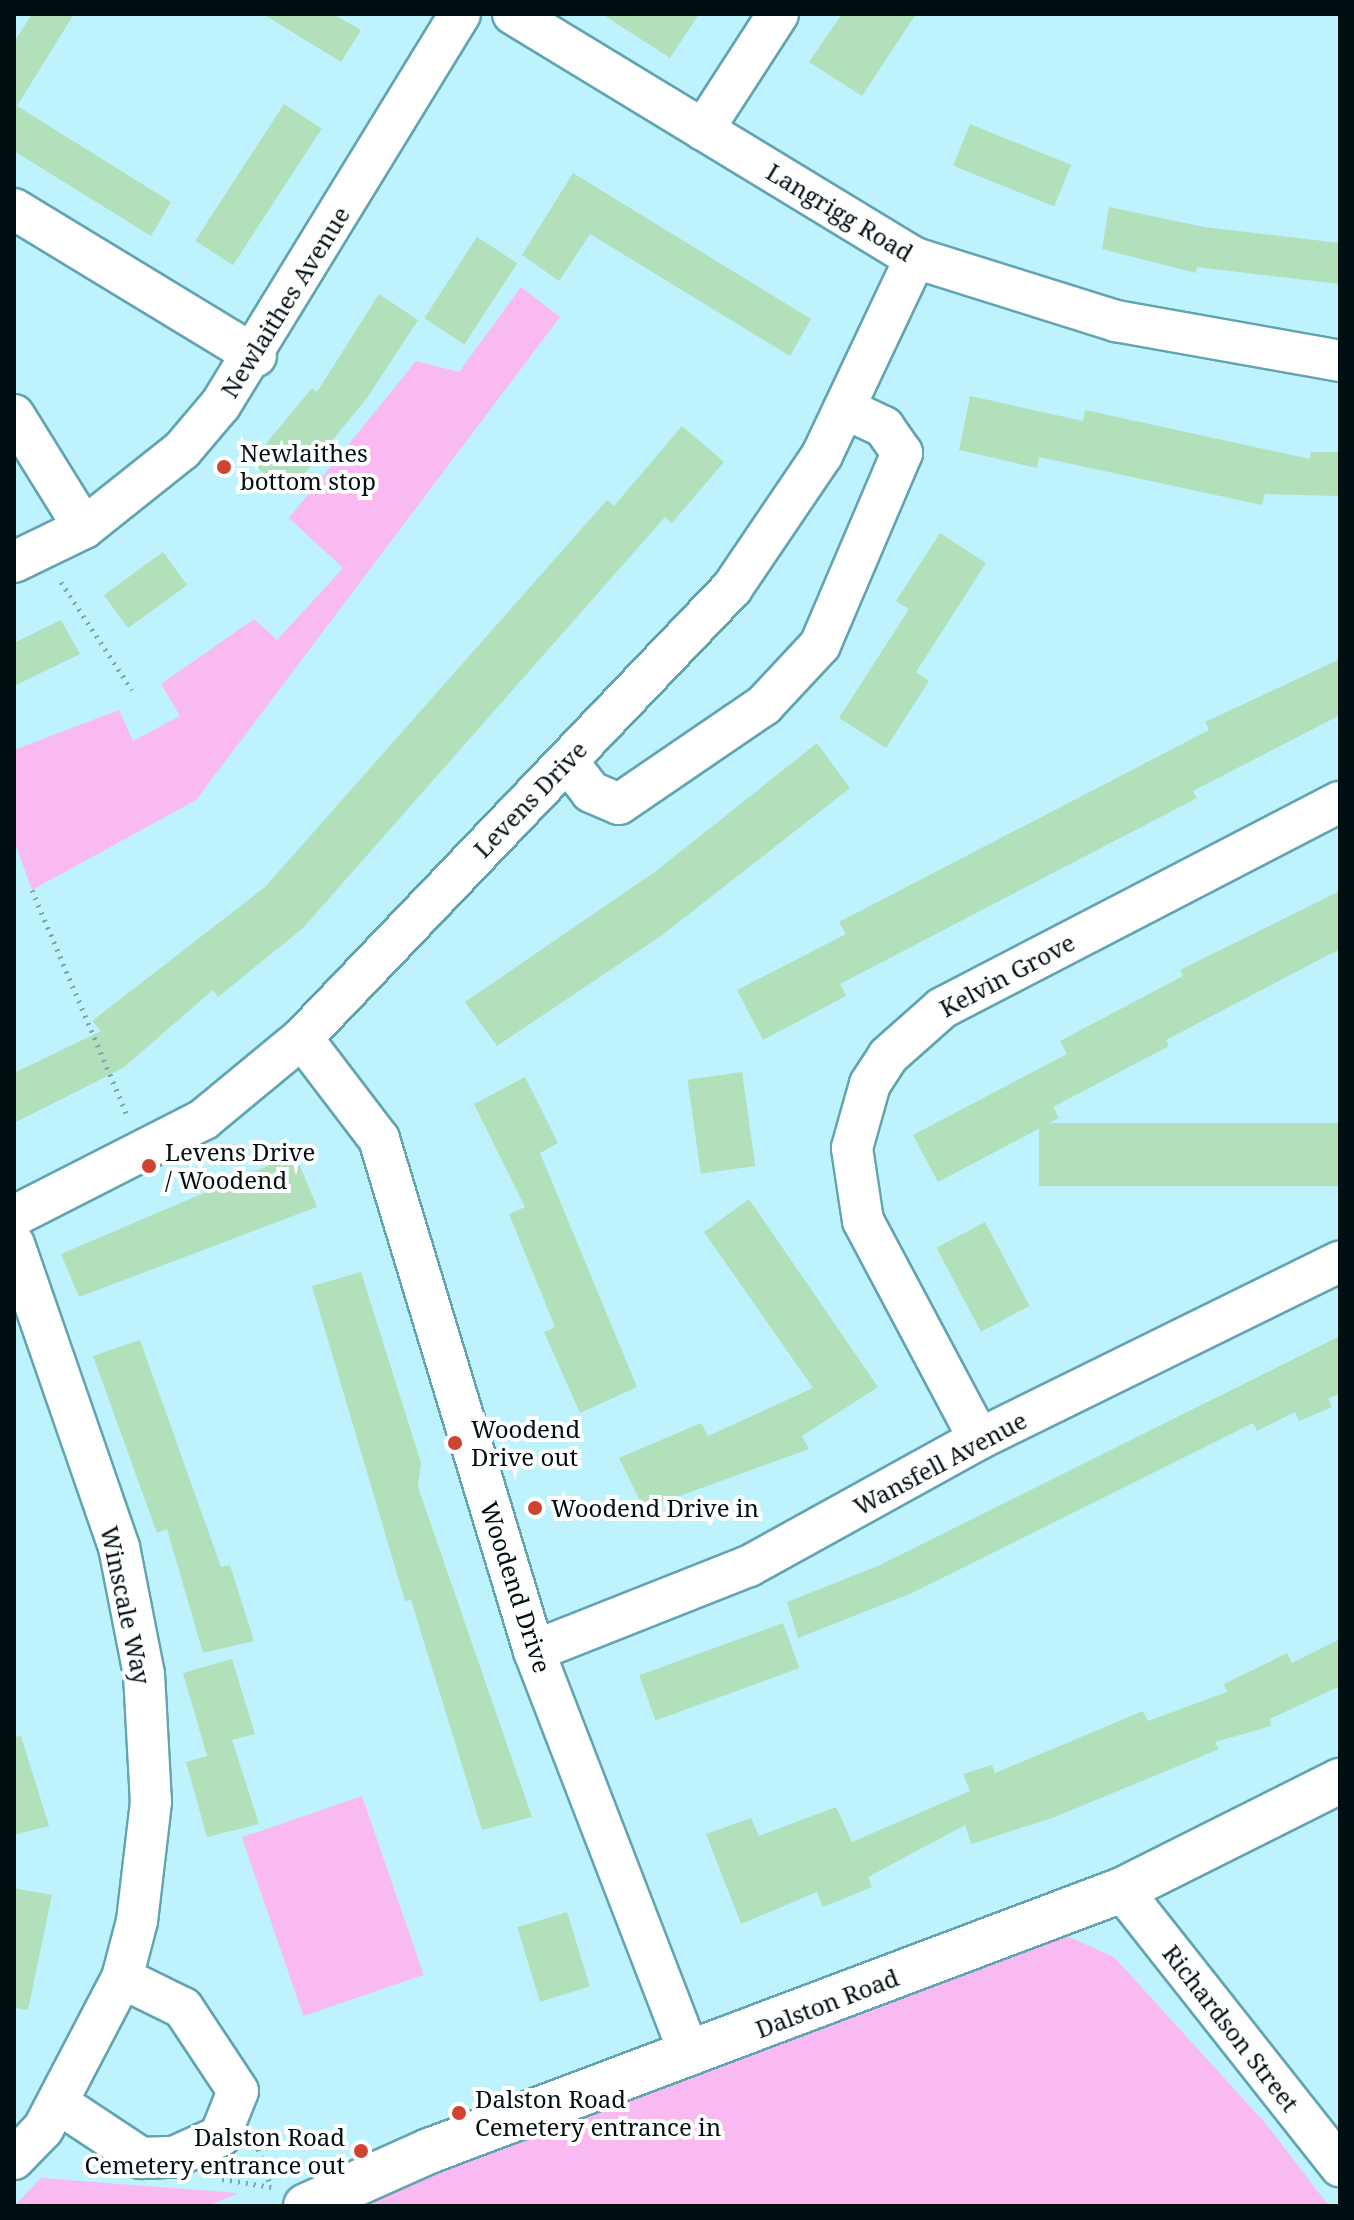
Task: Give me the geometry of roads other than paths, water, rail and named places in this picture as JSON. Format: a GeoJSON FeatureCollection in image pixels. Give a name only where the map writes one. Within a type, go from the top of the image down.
{"type":"FeatureCollection","features":[{"type":"Feature","properties":{"kind":"main road","name":"Dalston Road"},"geometry":{"type":"LineString","coordinates":[[331,2200],[690,2055],[1122,1890],[1340,1781]]}},
{"type":"Feature","properties":{"kind":"street","name":"Newlaithes Avenue"},"geometry":{"type":"LineString","coordinates":[[27,557],[84,528],[182,450],[256,356],[460,14]]}},
{"type":"Feature","properties":{"kind":"street","name":"Langrigg Road"},"geometry":{"type":"LineString","coordinates":[[513,14],[915,258],[1116,321],[1340,361]]}},
{"type":"Feature","properties":{"kind":"street"},"geometry":{"type":"LineString","coordinates":[[703,130],[778,14]]}},
{"type":"Feature","properties":{"kind":"street"},"geometry":{"type":"LineString","coordinates":[[14,209],[256,356]]}},
{"type":"Feature","properties":{"kind":"street","name":"Levens Drive"},"geometry":{"type":"LineString","coordinates":[[14,1216],[143,1153],[204,1119],[302,1038],[732,588],[822,455],[915,258]]}},
{"type":"Feature","properties":{"kind":"street"},"geometry":{"type":"LineString","coordinates":[[567,761],[591,792],[619,804],[764,705],[820,645],[902,453],[884,427],[844,408]]}},
{"type":"Feature","properties":{"kind":"street"},"geometry":{"type":"LineString","coordinates":[[14,415],[84,528]]}},
{"type":"Feature","properties":{"kind":"street","name":"Kelvin Grove"},"geometry":{"type":"LineString","coordinates":[[979,1439],[863,1221],[852,1148],[870,1084],[888,1056],[942,1008],[1340,802]]}},
{"type":"Feature","properties":{"kind":"street","name":"Woodend Drive"},"geometry":{"type":"LineString","coordinates":[[302,1038],[379,1139],[534,1651],[690,2055]]}},
{"type":"Feature","properties":{"kind":"street","name":"Winscale Way"},"geometry":{"type":"LineString","coordinates":[[14,1244],[119,1547],[144,1674],[151,1802],[137,1921],[122,1978],[58,2103],[14,2159]]}},
{"type":"Feature","properties":{"kind":"street","name":"Wansfell Avenue"},"geometry":{"type":"LineString","coordinates":[[534,1651],[749,1566],[979,1439],[1340,1261]]}},
{"type":"Feature","properties":{"kind":"street","name":"Richardson Street"},"geometry":{"type":"LineString","coordinates":[[1122,1890],[1340,2166]]}},
{"type":"Feature","properties":{"kind":"street"},"geometry":{"type":"LineString","coordinates":[[58,2103],[141,2158],[174,2157],[220,2136],[238,2091],[183,2008],[122,1978]]}},
{"type":"Feature","properties":{"kind":"place","name":"Newlaithes bottom stop"},"geometry":{"type":"Point","coordinates":[224,467]}},
{"type":"Feature","properties":{"kind":"place","name":"Levens Drive / Woodend"},"geometry":{"type":"Point","coordinates":[149,1166]}},
{"type":"Feature","properties":{"kind":"place","name":"Woodend Drive out"},"geometry":{"type":"Point","coordinates":[455,1443]}},
{"type":"Feature","properties":{"kind":"place","name":"Woodend Drive in"},"geometry":{"type":"Point","coordinates":[535,1508]}},
{"type":"Feature","properties":{"kind":"place","name":"Dalston Road Cemetery entrance in"},"geometry":{"type":"Point","coordinates":[459,2113]}},
{"type":"Feature","properties":{"kind":"place","name":"Dalston Road Cemetery entrance out"},"geometry":{"type":"Point","coordinates":[361,2151]}}]}
